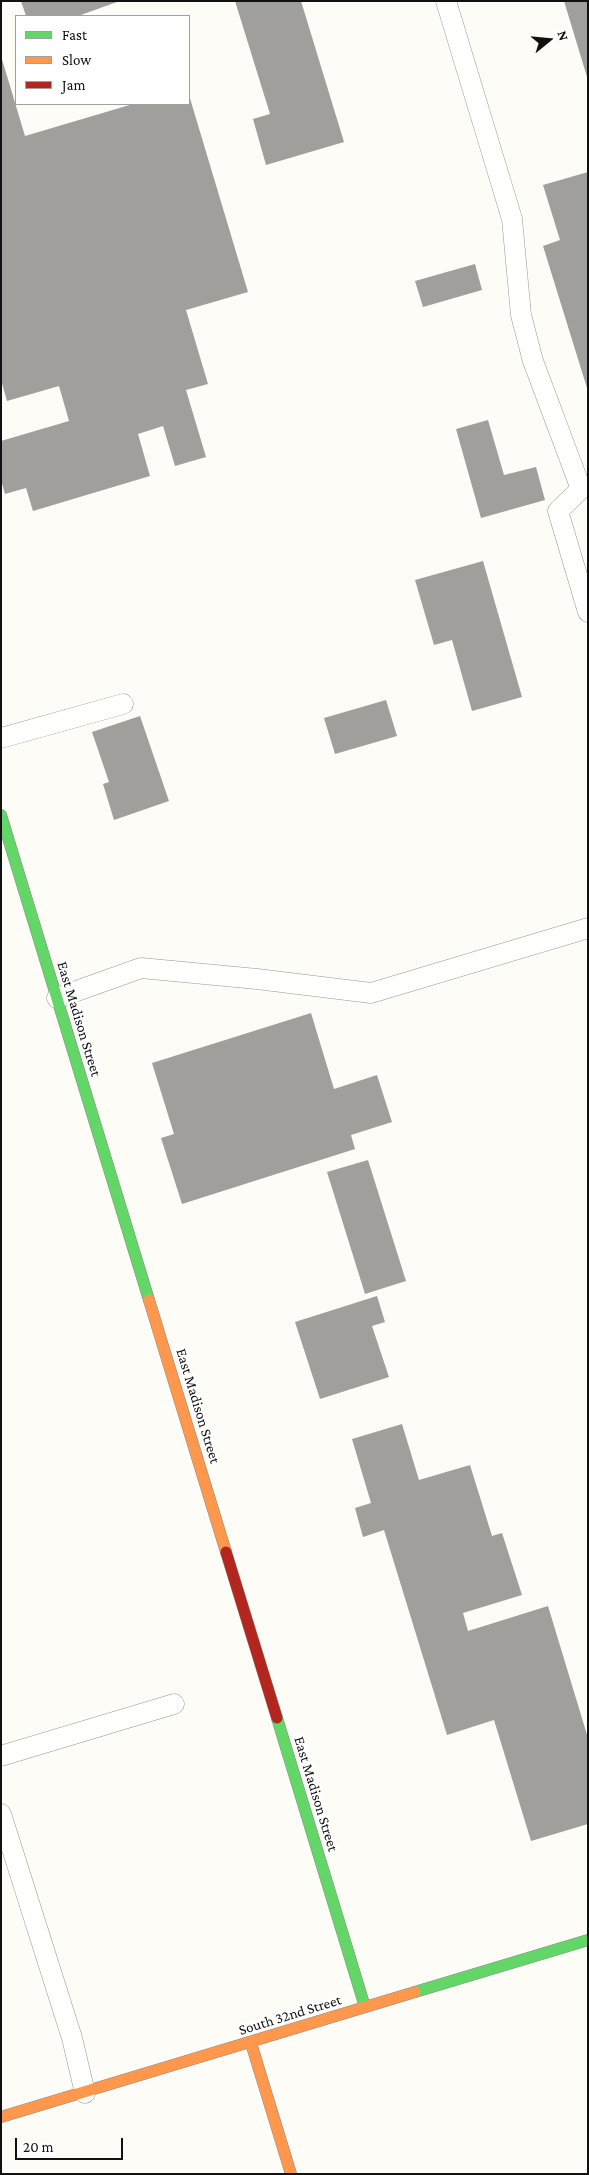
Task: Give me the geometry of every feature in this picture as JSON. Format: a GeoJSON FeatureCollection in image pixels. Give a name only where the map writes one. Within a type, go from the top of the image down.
{"type":"FeatureCollection","features":[{"type":"Feature","properties":{"kind":"street","name":"East Madison Street"},"geometry":{"type":"LineString","coordinates":[[1,815],[365,2007]]}},
{"type":"Feature","properties":{"kind":"street","name":"South 32nd Street"},"geometry":{"type":"LineString","coordinates":[[1,2117],[588,1940]]}},
{"type":"Feature","properties":{"kind":"street"},"geometry":{"type":"LineString","coordinates":[[251,2043],[291,2174]]}},
{"type":"Feature","properties":{"kind":"lane"},"geometry":{"type":"LineString","coordinates":[[446,1],[512,219],[521,315],[533,362],[584,487],[558,511],[588,612]]}},
{"type":"Feature","properties":{"kind":"lane"},"geometry":{"type":"LineString","coordinates":[[1,738],[123,704]]}},
{"type":"Feature","properties":{"kind":"lane"},"geometry":{"type":"LineString","coordinates":[[57,998],[141,968],[257,978],[371,994],[588,928]]}},
{"type":"Feature","properties":{"kind":"lane"},"geometry":{"type":"LineString","coordinates":[[1,1756],[174,1704]]}},
{"type":"Feature","properties":{"kind":"lane"},"geometry":{"type":"LineString","coordinates":[[1,1814],[72,2038],[85,2093]]}},
{"type":"Feature","properties":{"kind":"building"},"geometry":{"type":"Polygon","coordinates":[[[21,1],[117,1],[81,15],[26,15],[21,1]]]}},
{"type":"Feature","properties":{"kind":"building"},"geometry":{"type":"Polygon","coordinates":[[[235,1],[301,1],[344,142],[266,165],[253,119],[270,114],[235,1]]]}},
{"type":"Feature","properties":{"kind":"building"},"geometry":{"type":"Polygon","coordinates":[[[564,1],[588,1],[587,77],[564,1]]]}},
{"type":"Feature","properties":{"kind":"building"},"geometry":{"type":"Polygon","coordinates":[[[1,56],[25,136],[130,105],[190,105],[190,98],[248,292],[186,310],[208,384],[186,390],[206,457],[175,466],[163,426],[138,434],[150,476],[33,511],[26,488],[5,494],[1,480],[1,441],[69,421],[59,386],[7,401],[1,380],[1,56]]]}},
{"type":"Feature","properties":{"kind":"building"},"geometry":{"type":"Polygon","coordinates":[[[588,172],[587,388],[543,246],[560,240],[543,185],[588,172]]]}},
{"type":"Feature","properties":{"kind":"building"},"geometry":{"type":"Polygon","coordinates":[[[475,264],[482,290],[423,307],[415,281],[475,264]]]}},
{"type":"Feature","properties":{"kind":"building"},"geometry":{"type":"Polygon","coordinates":[[[488,420],[504,475],[536,467],[545,500],[481,518],[456,429],[488,420]]]}},
{"type":"Feature","properties":{"kind":"building"},"geometry":{"type":"Polygon","coordinates":[[[483,561],[522,697],[472,711],[452,640],[434,645],[415,580],[483,561]]]}},
{"type":"Feature","properties":{"kind":"building"},"geometry":{"type":"Polygon","coordinates":[[[386,700],[397,736],[335,754],[324,718],[386,700]]]}},
{"type":"Feature","properties":{"kind":"building"},"geometry":{"type":"Polygon","coordinates":[[[140,716],[169,801],[114,820],[103,784],[109,782],[92,732],[140,716]]]}},
{"type":"Feature","properties":{"kind":"building"},"geometry":{"type":"Polygon","coordinates":[[[311,1013],[334,1089],[377,1075],[392,1122],[351,1135],[355,1149],[182,1204],[161,1138],[174,1134],[152,1063],[311,1013]]]}},
{"type":"Feature","properties":{"kind":"building"},"geometry":{"type":"Polygon","coordinates":[[[368,1160],[406,1281],[365,1294],[327,1172],[368,1160]]]}},
{"type":"Feature","properties":{"kind":"building"},"geometry":{"type":"Polygon","coordinates":[[[377,1296],[385,1322],[372,1326],[389,1377],[320,1399],[295,1322],[377,1296]]]}},
{"type":"Feature","properties":{"kind":"building"},"geometry":{"type":"Polygon","coordinates":[[[402,1424],[419,1480],[470,1465],[492,1536],[502,1533],[522,1595],[463,1613],[468,1631],[548,1606],[588,1738],[588,1824],[531,1841],[494,1720],[447,1735],[384,1530],[363,1537],[355,1508],[371,1503],[352,1439],[402,1424]]]}},
{"type":"Feature","properties":{"kind":"traffic: fast"},"geometry":{"type":"LineString","coordinates":[[1,815],[149,1300]]}},
{"type":"Feature","properties":{"kind":"traffic: fast"},"geometry":{"type":"LineString","coordinates":[[277,1718],[365,2007]]}},
{"type":"Feature","properties":{"kind":"traffic: fast"},"geometry":{"type":"LineString","coordinates":[[415,1992],[588,1940]]}},
{"type":"Feature","properties":{"kind":"traffic: slow"},"geometry":{"type":"LineString","coordinates":[[149,1300],[226,1552]]}},
{"type":"Feature","properties":{"kind":"traffic: slow"},"geometry":{"type":"LineString","coordinates":[[1,2117],[415,1992]]}},
{"type":"Feature","properties":{"kind":"traffic: slow"},"geometry":{"type":"LineString","coordinates":[[251,2043],[291,2174]]}},
{"type":"Feature","properties":{"kind":"traffic: jam"},"geometry":{"type":"LineString","coordinates":[[226,1552],[277,1718]]}}]}
